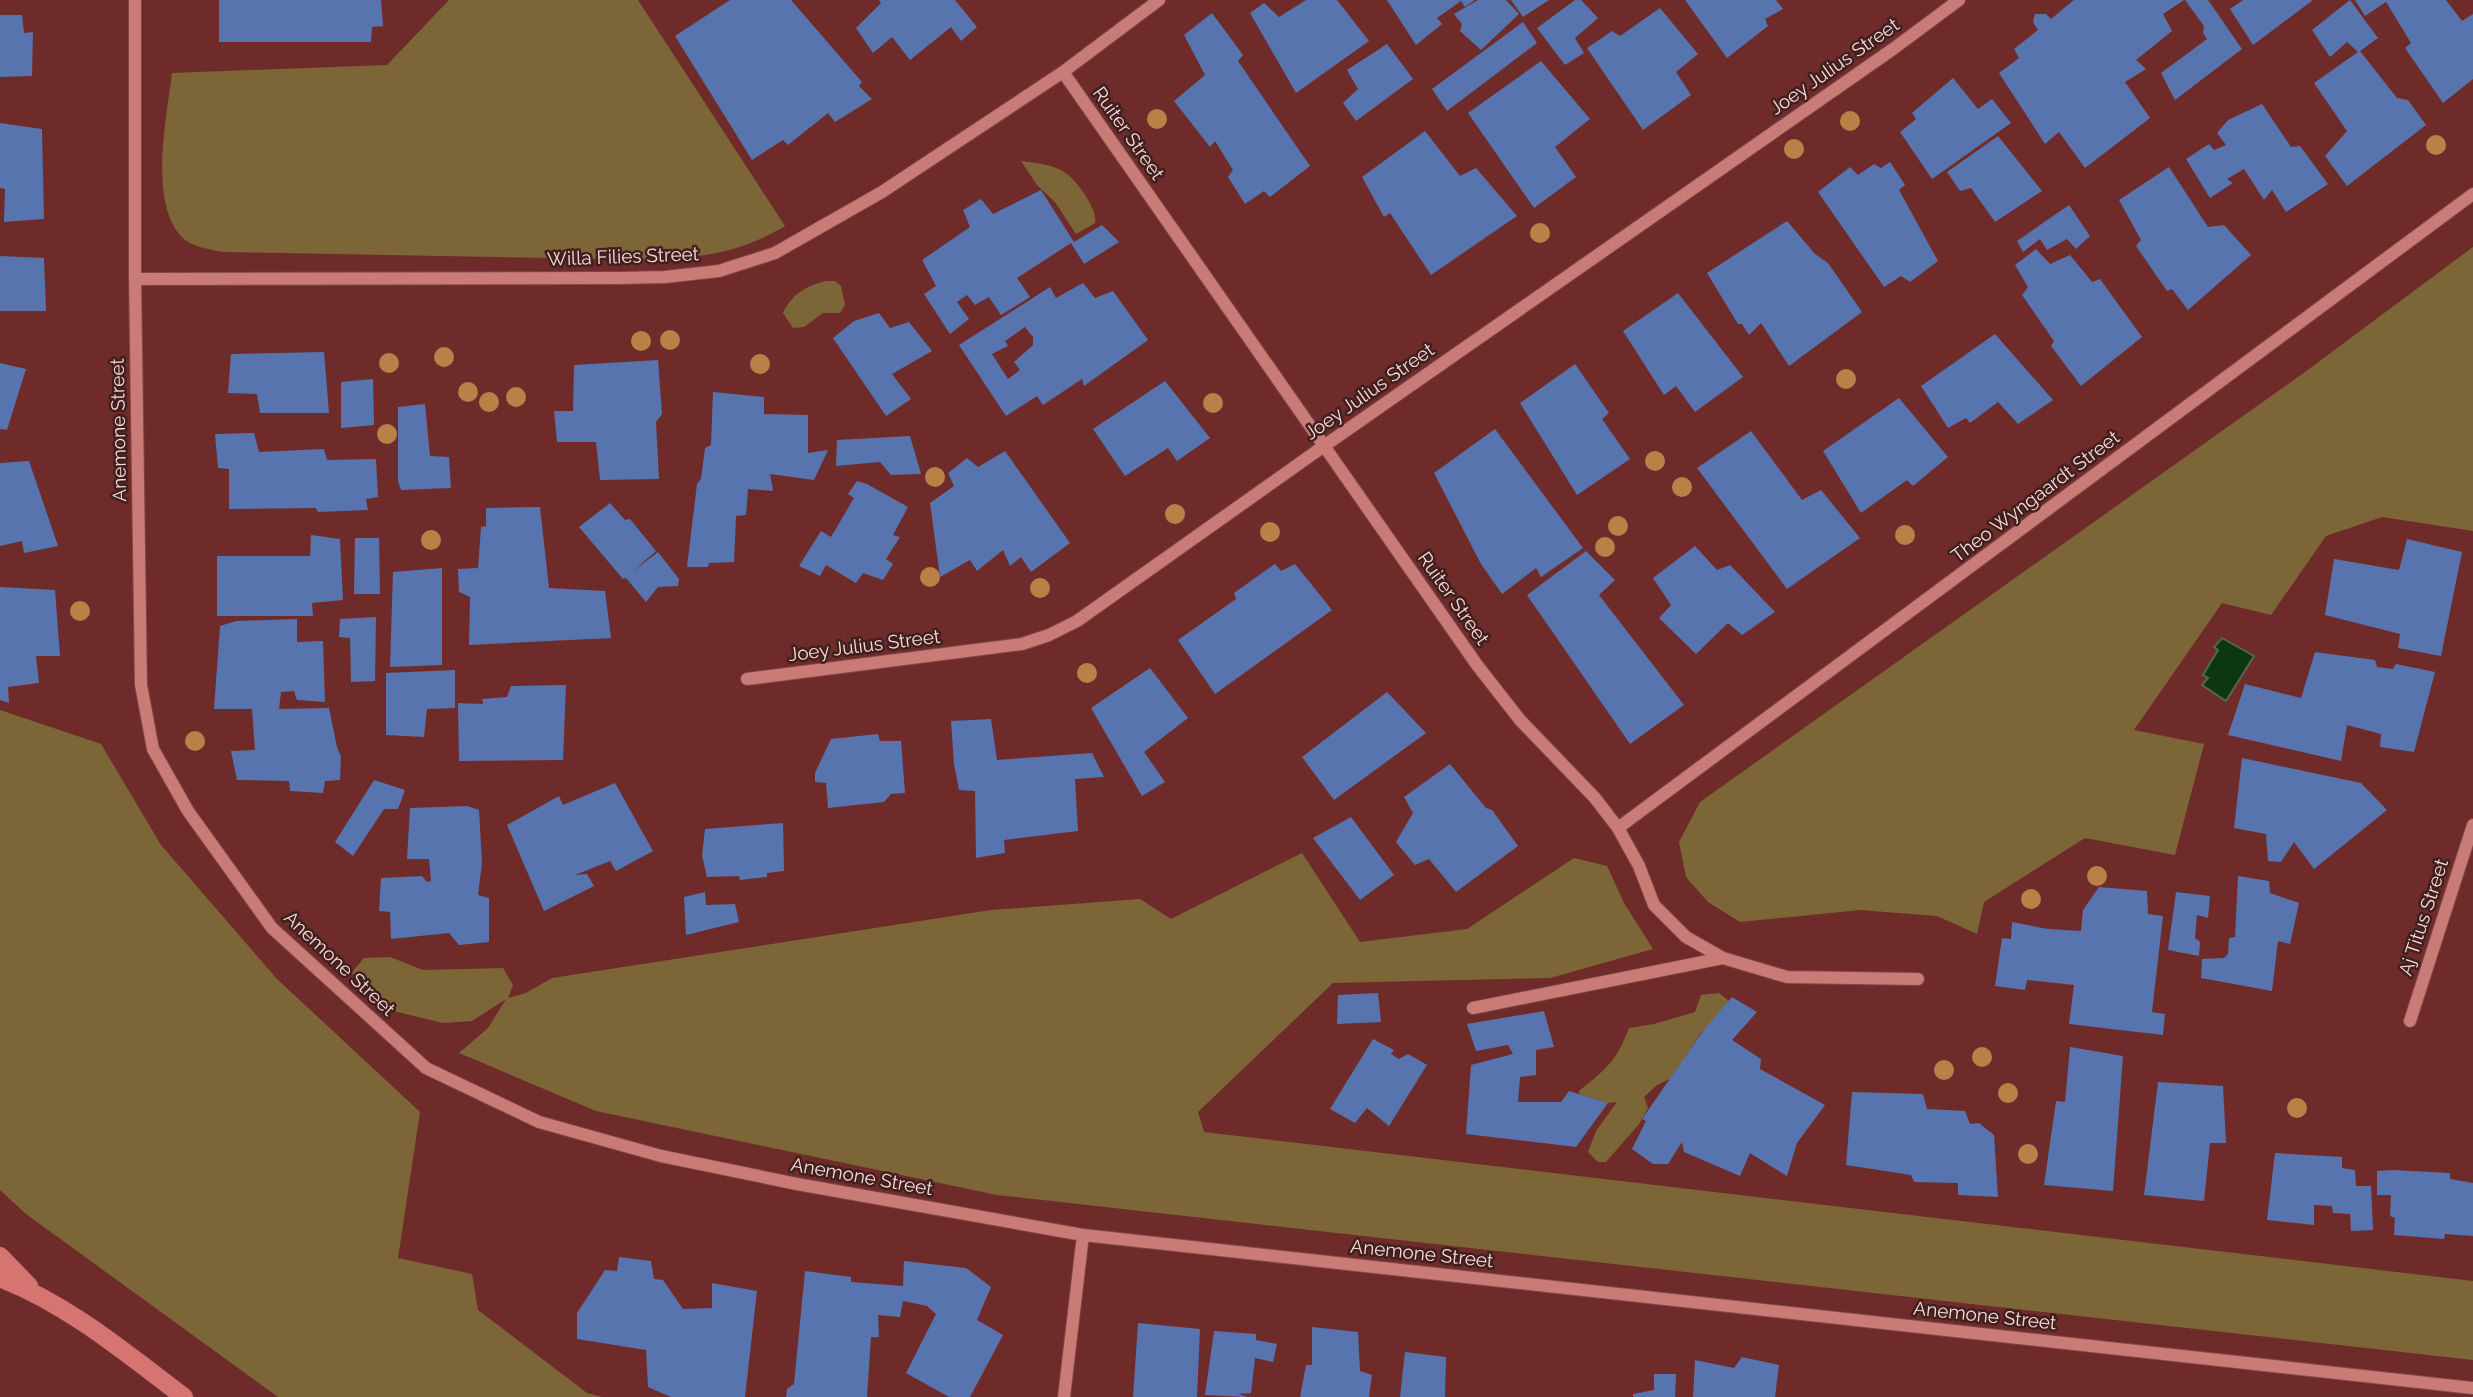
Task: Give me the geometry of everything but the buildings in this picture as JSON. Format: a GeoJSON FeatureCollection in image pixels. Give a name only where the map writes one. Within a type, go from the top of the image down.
{"type":"FeatureCollection","features":[{"type":"Feature","properties":{"kind":"main road"},"geometry":{"type":"LineString","coordinates":[[0,1256],[33,1291]]}},
{"type":"Feature","properties":{"kind":"main road"},"geometry":{"type":"LineString","coordinates":[[0,1278],[33,1291],[116,1345],[184,1397]]}},
{"type":"Feature","properties":{"kind":"street","name":"Anemone Street"},"geometry":{"type":"LineString","coordinates":[[135,0],[135,279],[141,685],[153,749],[188,811],[272,928],[426,1068],[538,1122],[661,1156],[797,1184],[1083,1235],[2473,1388]]}},
{"type":"Feature","properties":{"kind":"street","name":"Willa Filies Street"},"geometry":{"type":"LineString","coordinates":[[135,279],[620,278],[665,277],[719,271],[775,253],[882,192],[1063,72],[1159,0]]}},
{"type":"Feature","properties":{"kind":"street","name":"Joey Julius Street"},"geometry":{"type":"LineString","coordinates":[[747,679],[1022,644],[1049,635],[1077,621],[1959,0]]}},
{"type":"Feature","properties":{"kind":"street","name":"Ruiter Street"},"geometry":{"type":"LineString","coordinates":[[1063,72],[1477,665],[1520,719],[1595,798],[1618,828],[1639,866],[1654,905],[1686,937],[1723,958],[1787,977],[1918,979]]}},
{"type":"Feature","properties":{"kind":"street","name":"Theo Wyngaardt Street"},"geometry":{"type":"LineString","coordinates":[[1618,828],[2473,194]]}},
{"type":"Feature","properties":{"kind":"street","name":"Aj Titus Street"},"geometry":{"type":"LineString","coordinates":[[2410,1021],[2473,825]]}},
{"type":"Feature","properties":{"kind":"street"},"geometry":{"type":"LineString","coordinates":[[1473,1008],[1723,958]]}},
{"type":"Feature","properties":{"kind":"street"},"geometry":{"type":"LineString","coordinates":[[1065,1397],[1083,1235]]}},
{"type":"Feature","properties":{"kind":"shaded area"},"geometry":{"type":"Polygon","coordinates":[[[449,0],[638,0],[785,226],[754,242],[726,251],[662,260],[222,252],[195,245],[182,237],[172,222],[165,203],[163,181],[162,158],[172,73],[387,65],[449,0]]]}},
{"type":"Feature","properties":{"kind":"shaded area"},"geometry":{"type":"Polygon","coordinates":[[[1021,161],[1059,169],[1069,176],[1090,203],[1095,223],[1076,234],[1055,202],[1037,185],[1021,161]]]}},
{"type":"Feature","properties":{"kind":"shaded area"},"geometry":{"type":"Polygon","coordinates":[[[2473,247],[2473,531],[2382,517],[2326,536],[2271,615],[2222,603],[2134,730],[2204,744],[2175,855],[2085,838],[1984,902],[1977,934],[1937,916],[1860,910],[1740,922],[1708,902],[1686,877],[1679,842],[1700,802],[2305,372],[2473,247]]]}},
{"type":"Feature","properties":{"kind":"shaded area"},"geometry":{"type":"Polygon","coordinates":[[[826,281],[835,281],[841,286],[845,305],[840,313],[823,313],[804,327],[793,328],[783,313],[787,306],[800,292],[826,281]]]}},
{"type":"Feature","properties":{"kind":"shaded area"},"geometry":{"type":"Polygon","coordinates":[[[2222,638],[2254,656],[2226,701],[2202,685],[2208,678],[2203,675],[2218,650],[2214,647],[2222,638]]]}},
{"type":"Feature","properties":{"kind":"shaded area"},"geometry":{"type":"Polygon","coordinates":[[[0,710],[101,744],[161,845],[277,979],[420,1112],[398,1258],[472,1274],[478,1310],[587,1393],[602,1397],[278,1397],[26,1214],[0,1190],[0,710]]]}},
{"type":"Feature","properties":{"kind":"shaded area"},"geometry":{"type":"Polygon","coordinates":[[[1302,853],[1360,942],[1467,929],[1574,858],[1607,866],[1624,903],[1653,949],[1550,978],[1333,983],[1198,1112],[1204,1132],[2473,1281],[2473,1360],[997,1195],[596,1111],[459,1053],[488,1028],[506,999],[472,1021],[443,1023],[385,1009],[365,995],[352,972],[364,958],[390,957],[423,970],[503,968],[513,985],[508,998],[526,993],[552,978],[991,910],[1140,899],[1171,919],[1302,853]]]}},
{"type":"Feature","properties":{"kind":"shaded area"},"geometry":{"type":"Polygon","coordinates":[[[1719,993],[1729,1001],[1717,1030],[1702,1031],[1672,1078],[1657,1085],[1644,1097],[1648,1108],[1639,1124],[1606,1162],[1598,1162],[1588,1152],[1596,1131],[1617,1102],[1608,1103],[1579,1094],[1579,1091],[1609,1064],[1629,1028],[1695,1012],[1701,995],[1719,993]]]}}]}
